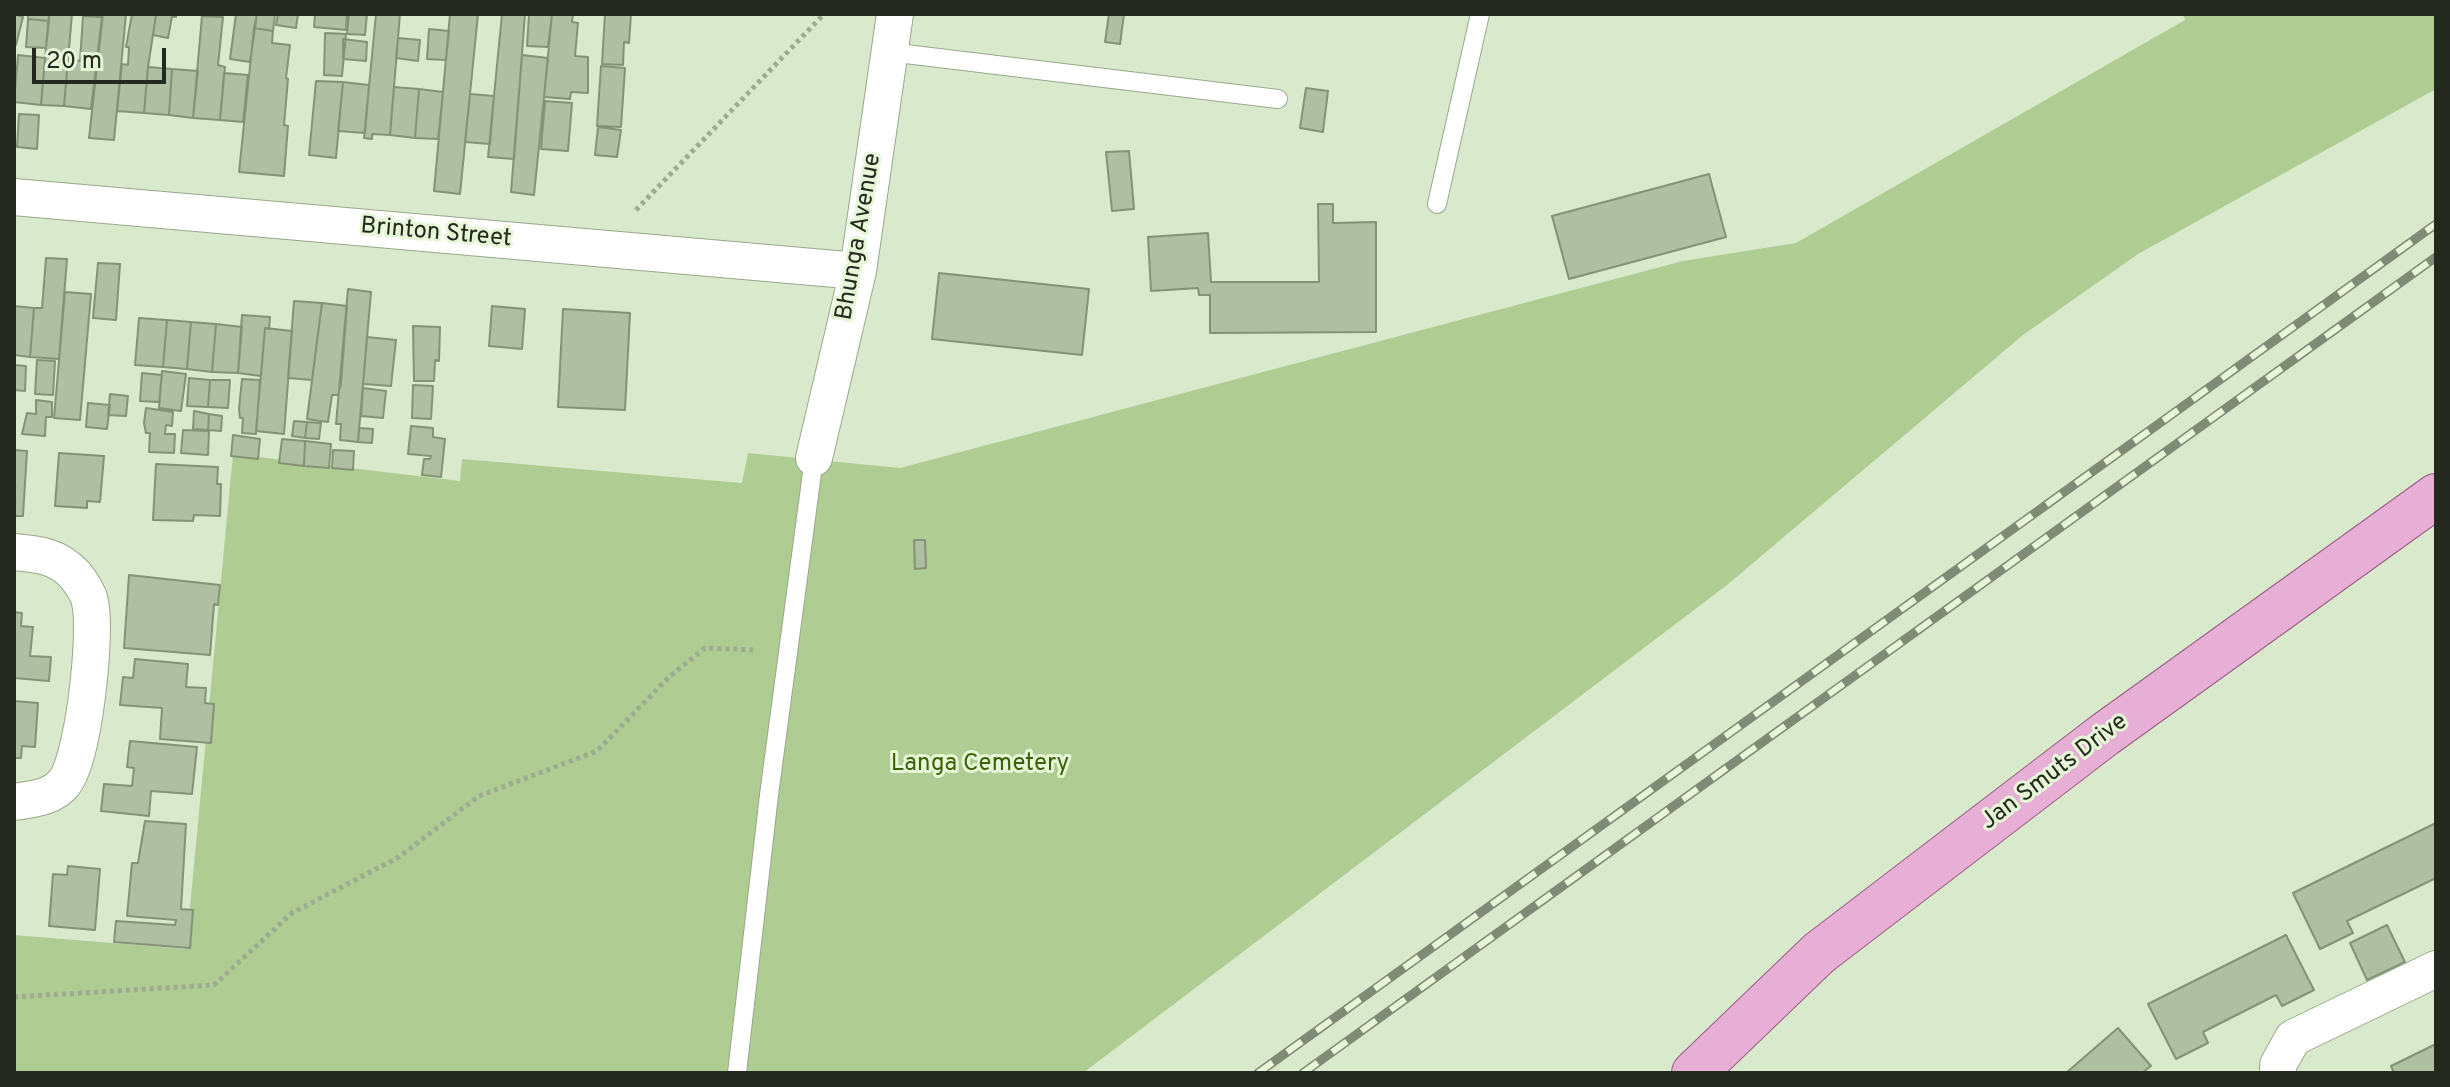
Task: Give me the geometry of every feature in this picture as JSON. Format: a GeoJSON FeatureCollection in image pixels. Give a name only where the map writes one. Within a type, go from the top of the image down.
{"type":"FeatureCollection","features":[{"type":"Feature","properties":{"kind":"main road","name":"Jan Smuts Drive"},"geometry":{"type":"LineString","coordinates":[[1694,1073],[1819,953],[2104,735],[2436,496]]}},
{"type":"Feature","properties":{"kind":"street","name":"Bhunga Avenue"},"geometry":{"type":"LineString","coordinates":[[814,458],[858,271],[895,14]]}},
{"type":"Feature","properties":{"kind":"street","name":"Brinton Street"},"geometry":{"type":"LineString","coordinates":[[14,197],[858,271]]}},
{"type":"Feature","properties":{"kind":"street"},"geometry":{"type":"LineString","coordinates":[[14,552],[45,554],[75,574],[90,600],[90,644],[78,753],[64,783],[45,797],[14,802]]}},
{"type":"Feature","properties":{"kind":"street"},"geometry":{"type":"LineString","coordinates":[[2278,1073],[2278,1065],[2293,1038],[2436,969]]}},
{"type":"Feature","properties":{"kind":"lane"},"geometry":{"type":"LineString","coordinates":[[1437,204],[1480,14]]}},
{"type":"Feature","properties":{"kind":"lane"},"geometry":{"type":"LineString","coordinates":[[889,52],[1278,99]]}},
{"type":"Feature","properties":{"kind":"lane"},"geometry":{"type":"LineString","coordinates":[[737,1073],[814,458]]}},
{"type":"Feature","properties":{"kind":"path"},"geometry":{"type":"LineString","coordinates":[[620,250],[622,225],[824,14]]}},
{"type":"Feature","properties":{"kind":"path"},"geometry":{"type":"LineString","coordinates":[[14,997],[214,985],[292,913],[399,857],[479,796],[597,751],[669,677],[705,648],[788,652]]}},
{"type":"Feature","properties":{"kind":"green space","name":"Langa Cemetery"},"geometry":{"type":"Polygon","coordinates":[[[2183,14],[2436,14],[2436,89],[2138,254],[2023,335],[1727,585],[1083,1073],[14,1073],[14,935],[186,949],[233,454],[460,481],[462,459],[742,483],[748,453],[900,468],[1683,261],[1796,243],[2185,20],[2183,14]]]}},
{"type":"Feature","properties":{"kind":"building"},"geometry":{"type":"Polygon","coordinates":[[[14,14],[23,17],[16,45],[14,44],[14,14]]]}},
{"type":"Feature","properties":{"kind":"building"},"geometry":{"type":"Polygon","coordinates":[[[28,14],[49,14],[49,21],[28,19],[28,14]]]}},
{"type":"Feature","properties":{"kind":"building"},"geometry":{"type":"Polygon","coordinates":[[[49,14],[72,14],[64,106],[41,105],[49,14]]]}},
{"type":"Feature","properties":{"kind":"building"},"geometry":{"type":"Polygon","coordinates":[[[103,14],[126,14],[114,140],[89,138],[103,14]]]}},
{"type":"Feature","properties":{"kind":"building"},"geometry":{"type":"Polygon","coordinates":[[[132,14],[156,15],[144,113],[117,111],[122,64],[128,65],[129,47],[126,47],[132,14]]]}},
{"type":"Feature","properties":{"kind":"building"},"geometry":{"type":"Polygon","coordinates":[[[153,14],[176,14],[176,17],[172,16],[168,38],[153,35],[156,15],[153,14]]]}},
{"type":"Feature","properties":{"kind":"building"},"geometry":{"type":"Polygon","coordinates":[[[236,14],[257,14],[250,62],[230,59],[236,14]]]}},
{"type":"Feature","properties":{"kind":"building"},"geometry":{"type":"Polygon","coordinates":[[[257,14],[275,14],[273,31],[254,28],[257,14]]]}},
{"type":"Feature","properties":{"kind":"building"},"geometry":{"type":"Polygon","coordinates":[[[278,14],[298,14],[296,28],[276,25],[278,14]]]}},
{"type":"Feature","properties":{"kind":"building"},"geometry":{"type":"Polygon","coordinates":[[[315,14],[347,14],[346,30],[314,27],[315,14]]]}},
{"type":"Feature","properties":{"kind":"building"},"geometry":{"type":"Polygon","coordinates":[[[349,14],[367,14],[365,35],[347,34],[349,14]]]}},
{"type":"Feature","properties":{"kind":"building"},"geometry":{"type":"Polygon","coordinates":[[[376,14],[400,14],[390,135],[372,134],[372,139],[364,138],[376,14]]]}},
{"type":"Feature","properties":{"kind":"building"},"geometry":{"type":"Polygon","coordinates":[[[450,14],[478,14],[460,194],[434,191],[450,14]]]}},
{"type":"Feature","properties":{"kind":"building"},"geometry":{"type":"Polygon","coordinates":[[[502,14],[525,14],[514,159],[488,157],[502,14]]]}},
{"type":"Feature","properties":{"kind":"building"},"geometry":{"type":"Polygon","coordinates":[[[529,14],[552,14],[548,47],[527,46],[529,14]]]}},
{"type":"Feature","properties":{"kind":"building"},"geometry":{"type":"Polygon","coordinates":[[[552,14],[573,14],[572,22],[578,23],[575,56],[588,57],[588,93],[571,92],[570,99],[544,97],[552,14]]]}},
{"type":"Feature","properties":{"kind":"building"},"geometry":{"type":"Polygon","coordinates":[[[605,14],[631,14],[629,43],[624,42],[623,65],[602,64],[605,14]]]}},
{"type":"Feature","properties":{"kind":"building"},"geometry":{"type":"Polygon","coordinates":[[[1109,14],[1124,14],[1120,44],[1105,42],[1109,14]]]}},
{"type":"Feature","properties":{"kind":"building"},"geometry":{"type":"Polygon","coordinates":[[[83,16],[102,17],[91,109],[64,106],[68,59],[80,61],[83,16]]]}},
{"type":"Feature","properties":{"kind":"building"},"geometry":{"type":"Polygon","coordinates":[[[202,16],[223,17],[218,65],[225,67],[220,120],[193,118],[202,16]]]}},
{"type":"Feature","properties":{"kind":"building"},"geometry":{"type":"Polygon","coordinates":[[[28,19],[49,21],[46,48],[26,47],[28,19]]]}},
{"type":"Feature","properties":{"kind":"building"},"geometry":{"type":"Polygon","coordinates":[[[254,28],[273,31],[272,43],[290,45],[286,78],[284,125],[288,126],[284,176],[239,172],[254,28]]]}},
{"type":"Feature","properties":{"kind":"building"},"geometry":{"type":"Polygon","coordinates":[[[429,29],[449,31],[446,60],[427,59],[429,29]]]}},
{"type":"Feature","properties":{"kind":"building"},"geometry":{"type":"Polygon","coordinates":[[[325,33],[346,34],[342,76],[324,75],[325,33]]]}},
{"type":"Feature","properties":{"kind":"building"},"geometry":{"type":"Polygon","coordinates":[[[398,38],[420,40],[418,61],[396,58],[398,38]]]}},
{"type":"Feature","properties":{"kind":"building"},"geometry":{"type":"Polygon","coordinates":[[[343,39],[367,42],[366,61],[343,59],[343,39]]]}},
{"type":"Feature","properties":{"kind":"building"},"geometry":{"type":"Polygon","coordinates":[[[18,55],[45,58],[41,105],[14,102],[18,55]]]}},
{"type":"Feature","properties":{"kind":"building"},"geometry":{"type":"Polygon","coordinates":[[[522,55],[548,58],[534,195],[511,192],[522,55]]]}},
{"type":"Feature","properties":{"kind":"building"},"geometry":{"type":"Polygon","coordinates":[[[601,66],[625,68],[621,127],[597,126],[601,66]]]}},
{"type":"Feature","properties":{"kind":"building"},"geometry":{"type":"Polygon","coordinates":[[[148,67],[172,69],[169,115],[144,113],[148,67]]]}},
{"type":"Feature","properties":{"kind":"building"},"geometry":{"type":"Polygon","coordinates":[[[172,69],[198,71],[193,118],[169,115],[172,69]]]}},
{"type":"Feature","properties":{"kind":"building"},"geometry":{"type":"Polygon","coordinates":[[[224,73],[248,75],[243,122],[220,120],[224,73]]]}},
{"type":"Feature","properties":{"kind":"building"},"geometry":{"type":"Polygon","coordinates":[[[316,81],[343,82],[336,158],[309,155],[316,81]]]}},
{"type":"Feature","properties":{"kind":"building"},"geometry":{"type":"Polygon","coordinates":[[[343,82],[369,85],[365,133],[338,131],[343,82]]]}},
{"type":"Feature","properties":{"kind":"building"},"geometry":{"type":"Polygon","coordinates":[[[394,87],[419,89],[415,138],[390,135],[394,87]]]}},
{"type":"Feature","properties":{"kind":"building"},"geometry":{"type":"Polygon","coordinates":[[[1306,88],[1328,91],[1323,132],[1300,128],[1306,88]]]}},
{"type":"Feature","properties":{"kind":"building"},"geometry":{"type":"Polygon","coordinates":[[[419,89],[443,92],[438,139],[415,138],[419,89]]]}},
{"type":"Feature","properties":{"kind":"building"},"geometry":{"type":"Polygon","coordinates":[[[470,94],[494,96],[490,144],[465,142],[470,94]]]}},
{"type":"Feature","properties":{"kind":"building"},"geometry":{"type":"Polygon","coordinates":[[[545,101],[572,103],[568,151],[541,149],[545,101]]]}},
{"type":"Feature","properties":{"kind":"building"},"geometry":{"type":"Polygon","coordinates":[[[19,114],[39,115],[37,149],[17,147],[19,114]]]}},
{"type":"Feature","properties":{"kind":"building"},"geometry":{"type":"Polygon","coordinates":[[[598,127],[621,130],[617,157],[595,155],[598,127]]]}},
{"type":"Feature","properties":{"kind":"building"},"geometry":{"type":"Polygon","coordinates":[[[1129,151],[1134,209],[1112,211],[1106,152],[1129,151]]]}},
{"type":"Feature","properties":{"kind":"building"},"geometry":{"type":"Polygon","coordinates":[[[1709,174],[1726,237],[1569,279],[1552,216],[1709,174]]]}},
{"type":"Feature","properties":{"kind":"building"},"geometry":{"type":"Polygon","coordinates":[[[1318,204],[1333,204],[1333,223],[1376,222],[1376,332],[1210,333],[1210,295],[1199,295],[1198,288],[1151,291],[1148,237],[1208,233],[1211,282],[1319,282],[1318,204]]]}},
{"type":"Feature","properties":{"kind":"building"},"geometry":{"type":"Polygon","coordinates":[[[46,258],[67,259],[59,359],[30,357],[34,308],[42,308],[46,258]]]}},
{"type":"Feature","properties":{"kind":"building"},"geometry":{"type":"Polygon","coordinates":[[[98,263],[120,264],[116,320],[93,318],[98,263]]]}},
{"type":"Feature","properties":{"kind":"building"},"geometry":{"type":"Polygon","coordinates":[[[939,273],[1089,289],[1082,355],[932,339],[939,273]]]}},
{"type":"Feature","properties":{"kind":"building"},"geometry":{"type":"Polygon","coordinates":[[[348,289],[371,292],[358,442],[340,440],[341,424],[336,424],[348,289]]]}},
{"type":"Feature","properties":{"kind":"building"},"geometry":{"type":"Polygon","coordinates":[[[65,292],[91,294],[80,420],[54,418],[65,292]]]}},
{"type":"Feature","properties":{"kind":"building"},"geometry":{"type":"Polygon","coordinates":[[[294,301],[322,303],[312,380],[288,378],[294,301]]]}},
{"type":"Feature","properties":{"kind":"building"},"geometry":{"type":"Polygon","coordinates":[[[322,303],[347,306],[341,383],[338,395],[332,395],[328,422],[307,419],[322,303]]]}},
{"type":"Feature","properties":{"kind":"building"},"geometry":{"type":"Polygon","coordinates":[[[14,306],[34,308],[30,357],[14,355],[14,306]]]}},
{"type":"Feature","properties":{"kind":"building"},"geometry":{"type":"Polygon","coordinates":[[[492,306],[525,309],[522,349],[489,346],[492,306]]]}},
{"type":"Feature","properties":{"kind":"building"},"geometry":{"type":"Polygon","coordinates":[[[563,309],[630,313],[625,410],[558,407],[563,309]]]}},
{"type":"Feature","properties":{"kind":"building"},"geometry":{"type":"Polygon","coordinates":[[[242,315],[270,317],[269,329],[265,328],[261,376],[238,373],[242,315]]]}},
{"type":"Feature","properties":{"kind":"building"},"geometry":{"type":"Polygon","coordinates":[[[139,318],[167,320],[163,367],[135,365],[139,318]]]}},
{"type":"Feature","properties":{"kind":"building"},"geometry":{"type":"Polygon","coordinates":[[[167,320],[191,322],[187,369],[163,367],[167,320]]]}},
{"type":"Feature","properties":{"kind":"building"},"geometry":{"type":"Polygon","coordinates":[[[191,322],[216,324],[212,372],[187,369],[191,322]]]}},
{"type":"Feature","properties":{"kind":"building"},"geometry":{"type":"Polygon","coordinates":[[[216,324],[242,327],[238,373],[212,372],[216,324]]]}},
{"type":"Feature","properties":{"kind":"building"},"geometry":{"type":"Polygon","coordinates":[[[413,326],[440,327],[439,361],[435,360],[434,381],[414,381],[413,326]]]}},
{"type":"Feature","properties":{"kind":"building"},"geometry":{"type":"Polygon","coordinates":[[[265,328],[292,331],[284,434],[256,431],[265,328]]]}},
{"type":"Feature","properties":{"kind":"building"},"geometry":{"type":"Polygon","coordinates":[[[367,337],[396,340],[391,386],[363,384],[367,337]]]}},
{"type":"Feature","properties":{"kind":"building"},"geometry":{"type":"Polygon","coordinates":[[[37,360],[55,361],[53,395],[35,394],[37,360]]]}},
{"type":"Feature","properties":{"kind":"building"},"geometry":{"type":"Polygon","coordinates":[[[14,365],[26,366],[25,391],[14,390],[14,365]]]}},
{"type":"Feature","properties":{"kind":"building"},"geometry":{"type":"Polygon","coordinates":[[[162,371],[186,374],[181,411],[159,408],[162,371]]]}},
{"type":"Feature","properties":{"kind":"building"},"geometry":{"type":"Polygon","coordinates":[[[142,373],[162,375],[159,402],[140,401],[142,373]]]}},
{"type":"Feature","properties":{"kind":"building"},"geometry":{"type":"Polygon","coordinates":[[[189,378],[210,380],[208,407],[187,406],[189,378]]]}},
{"type":"Feature","properties":{"kind":"building"},"geometry":{"type":"Polygon","coordinates":[[[242,379],[260,380],[256,434],[242,433],[243,418],[240,418],[239,409],[242,379]]]}},
{"type":"Feature","properties":{"kind":"building"},"geometry":{"type":"Polygon","coordinates":[[[210,380],[230,380],[228,408],[208,407],[210,380]]]}},
{"type":"Feature","properties":{"kind":"building"},"geometry":{"type":"Polygon","coordinates":[[[413,385],[433,386],[431,419],[412,418],[413,385]]]}},
{"type":"Feature","properties":{"kind":"building"},"geometry":{"type":"Polygon","coordinates":[[[363,388],[386,391],[383,418],[361,416],[363,388]]]}},
{"type":"Feature","properties":{"kind":"building"},"geometry":{"type":"Polygon","coordinates":[[[110,394],[128,396],[126,416],[108,415],[110,394]]]}},
{"type":"Feature","properties":{"kind":"building"},"geometry":{"type":"Polygon","coordinates":[[[36,400],[52,402],[52,417],[46,417],[45,436],[22,434],[27,413],[36,414],[36,400]]]}},
{"type":"Feature","properties":{"kind":"building"},"geometry":{"type":"Polygon","coordinates":[[[88,403],[110,405],[107,429],[86,427],[88,403]]]}},
{"type":"Feature","properties":{"kind":"building"},"geometry":{"type":"Polygon","coordinates":[[[146,408],[173,412],[172,426],[166,425],[165,434],[175,434],[174,453],[149,452],[150,433],[146,433],[144,423],[146,408]]]}},
{"type":"Feature","properties":{"kind":"building"},"geometry":{"type":"Polygon","coordinates":[[[194,411],[209,414],[208,430],[193,429],[194,411]]]}},
{"type":"Feature","properties":{"kind":"building"},"geometry":{"type":"Polygon","coordinates":[[[209,414],[222,416],[221,431],[208,430],[209,414]]]}},
{"type":"Feature","properties":{"kind":"building"},"geometry":{"type":"Polygon","coordinates":[[[294,421],[307,422],[305,438],[292,436],[294,421]]]}},
{"type":"Feature","properties":{"kind":"building"},"geometry":{"type":"Polygon","coordinates":[[[307,422],[321,423],[319,439],[305,438],[307,422]]]}},
{"type":"Feature","properties":{"kind":"building"},"geometry":{"type":"Polygon","coordinates":[[[411,426],[433,428],[433,437],[445,439],[441,477],[422,475],[424,459],[431,456],[408,454],[411,426]]]}},
{"type":"Feature","properties":{"kind":"building"},"geometry":{"type":"Polygon","coordinates":[[[359,428],[373,429],[372,443],[358,442],[359,428]]]}},
{"type":"Feature","properties":{"kind":"building"},"geometry":{"type":"Polygon","coordinates":[[[183,430],[209,431],[208,455],[181,453],[183,430]]]}},
{"type":"Feature","properties":{"kind":"building"},"geometry":{"type":"Polygon","coordinates":[[[233,435],[260,439],[258,459],[231,456],[233,435]]]}},
{"type":"Feature","properties":{"kind":"building"},"geometry":{"type":"Polygon","coordinates":[[[282,439],[305,441],[304,466],[279,463],[282,439]]]}},
{"type":"Feature","properties":{"kind":"building"},"geometry":{"type":"Polygon","coordinates":[[[305,441],[331,444],[329,468],[304,466],[305,441]]]}},
{"type":"Feature","properties":{"kind":"building"},"geometry":{"type":"Polygon","coordinates":[[[14,450],[27,451],[23,516],[14,516],[14,450]]]}},
{"type":"Feature","properties":{"kind":"building"},"geometry":{"type":"Polygon","coordinates":[[[333,450],[354,451],[353,470],[332,468],[333,450]]]}},
{"type":"Feature","properties":{"kind":"building"},"geometry":{"type":"Polygon","coordinates":[[[59,453],[104,456],[100,502],[87,501],[87,508],[55,506],[59,453]]]}},
{"type":"Feature","properties":{"kind":"building"},"geometry":{"type":"Polygon","coordinates":[[[156,464],[218,467],[220,516],[194,515],[193,521],[153,520],[156,464]]]}},
{"type":"Feature","properties":{"kind":"building"},"geometry":{"type":"Polygon","coordinates":[[[914,540],[925,540],[926,568],[915,569],[914,540]]]}},
{"type":"Feature","properties":{"kind":"building"},"geometry":{"type":"Polygon","coordinates":[[[129,575],[220,585],[218,605],[214,604],[210,655],[124,648],[129,575]]]}},
{"type":"Feature","properties":{"kind":"building"},"geometry":{"type":"Polygon","coordinates":[[[14,612],[22,613],[21,626],[33,627],[30,656],[51,657],[49,681],[14,678],[14,612]]]}},
{"type":"Feature","properties":{"kind":"building"},"geometry":{"type":"Polygon","coordinates":[[[135,659],[188,664],[186,687],[206,688],[205,703],[214,704],[211,743],[160,739],[162,708],[120,705],[123,677],[133,678],[135,659]]]}},
{"type":"Feature","properties":{"kind":"building"},"geometry":{"type":"Polygon","coordinates":[[[14,701],[38,703],[35,747],[22,746],[21,758],[14,758],[14,701]]]}},
{"type":"Feature","properties":{"kind":"building"},"geometry":{"type":"Polygon","coordinates":[[[130,741],[197,747],[192,794],[151,791],[149,816],[101,811],[104,784],[132,786],[134,768],[127,767],[130,741]]]}},
{"type":"Feature","properties":{"kind":"building"},"geometry":{"type":"Polygon","coordinates":[[[145,821],[186,824],[181,909],[193,910],[190,948],[114,942],[116,921],[175,925],[176,920],[127,916],[132,863],[138,863],[145,821]]]}},
{"type":"Feature","properties":{"kind":"building"},"geometry":{"type":"Polygon","coordinates":[[[2436,823],[2436,878],[2347,921],[2353,933],[2320,949],[2293,893],[2436,823]]]}},
{"type":"Feature","properties":{"kind":"building"},"geometry":{"type":"Polygon","coordinates":[[[68,866],[100,869],[95,930],[49,926],[53,874],[67,875],[68,866]]]}},
{"type":"Feature","properties":{"kind":"building"},"geometry":{"type":"Polygon","coordinates":[[[2387,925],[2405,962],[2367,980],[2350,943],[2387,925]]]}},
{"type":"Feature","properties":{"kind":"building"},"geometry":{"type":"Polygon","coordinates":[[[2286,935],[2314,990],[2282,1006],[2276,995],[2203,1032],[2208,1043],[2176,1059],[2148,1004],[2286,935]]]}},
{"type":"Feature","properties":{"kind":"building"},"geometry":{"type":"Polygon","coordinates":[[[2118,1028],[2151,1066],[2142,1073],[2066,1073],[2118,1028]]]}},
{"type":"Feature","properties":{"kind":"building"},"geometry":{"type":"Polygon","coordinates":[[[2436,1044],[2436,1073],[2394,1073],[2391,1066],[2436,1044]]]}},
{"type":"Feature","properties":{"kind":"railway"},"geometry":{"type":"LineString","coordinates":[[1258,1073],[2436,224]]}},
{"type":"Feature","properties":{"kind":"railway"},"geometry":{"type":"LineString","coordinates":[[1303,1073],[2436,257]]}}]}
